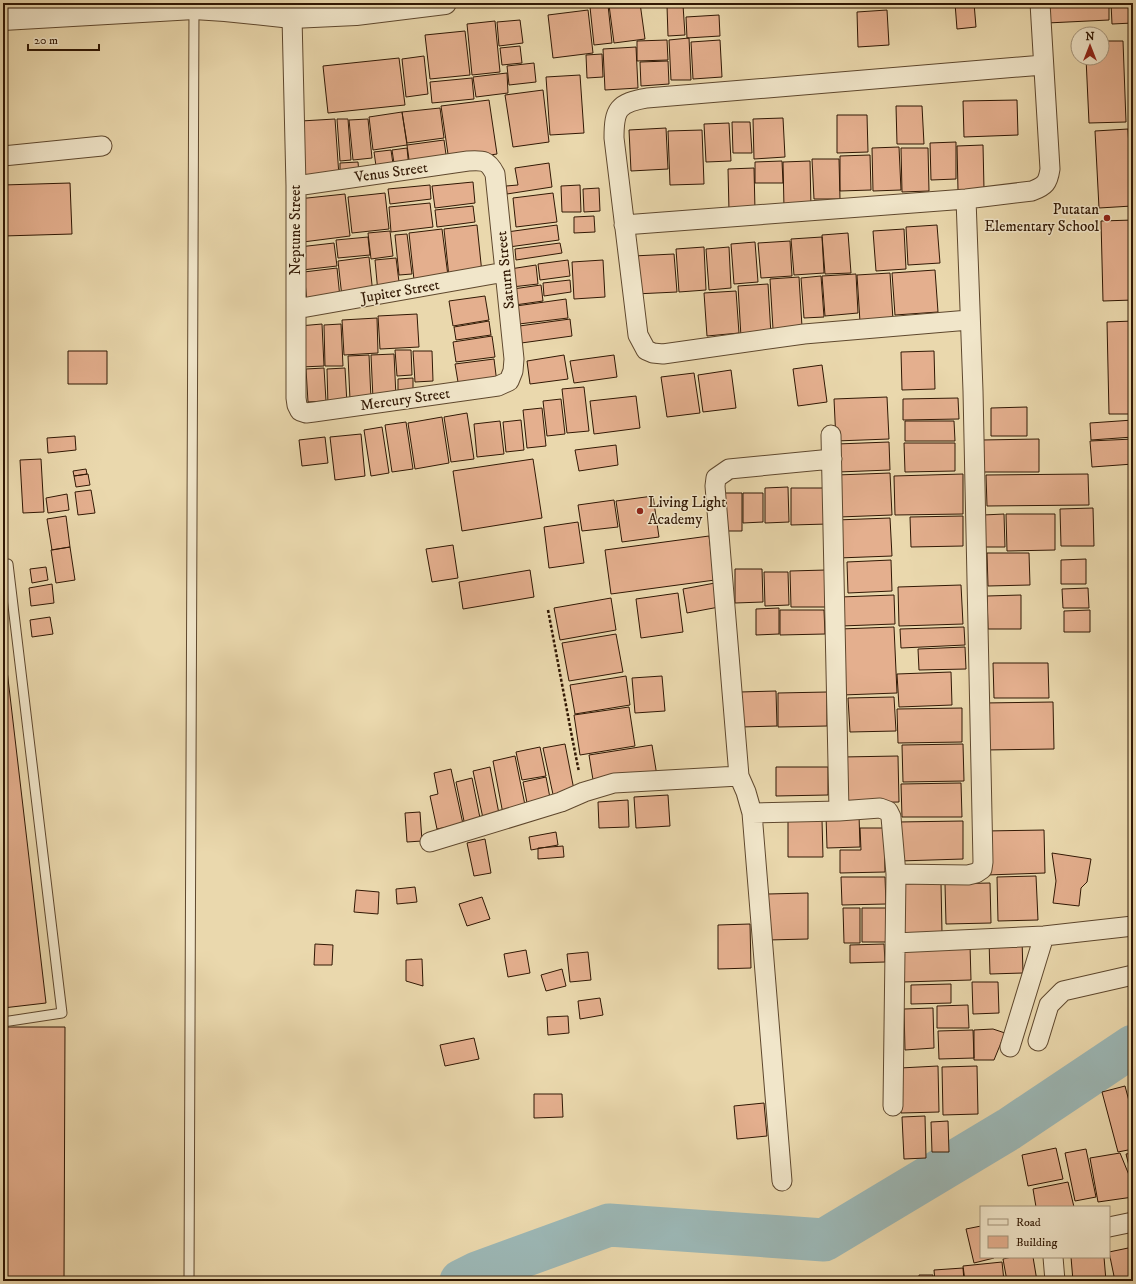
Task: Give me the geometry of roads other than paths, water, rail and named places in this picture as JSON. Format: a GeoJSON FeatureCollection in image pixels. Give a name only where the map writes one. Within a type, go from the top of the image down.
{"type":"FeatureCollection","features":[{"type":"Feature","properties":{"kind":"street"},"geometry":{"type":"LineString","coordinates":[[3,19],[32,10],[194,5],[292,17],[356,9],[445,3]]}},
{"type":"Feature","properties":{"kind":"street"},"geometry":{"type":"LineString","coordinates":[[624,225],[966,199],[1032,191],[1040,188],[1046,183],[1050,169],[1040,3]]}},
{"type":"Feature","properties":{"kind":"street","name":"Neptune Street"},"geometry":{"type":"LineString","coordinates":[[292,17],[296,186],[296,398],[300,411]]}},
{"type":"Feature","properties":{"kind":"street"},"geometry":{"type":"LineString","coordinates":[[970,320],[804,334],[663,354],[653,353],[646,350],[638,335],[614,138],[614,120],[619,108],[632,100],[655,97],[1043,65]]}},
{"type":"Feature","properties":{"kind":"street"},"geometry":{"type":"LineString","coordinates":[[3,156],[102,146]]}},
{"type":"Feature","properties":{"kind":"street","name":"Venus Street"},"geometry":{"type":"LineString","coordinates":[[296,186],[468,160],[480,160],[487,162]]}},
{"type":"Feature","properties":{"kind":"street","name":"Saturn Street"},"geometry":{"type":"LineString","coordinates":[[487,162],[492,167],[495,174],[514,359],[513,371],[509,381]]}},
{"type":"Feature","properties":{"kind":"street"},"geometry":{"type":"LineString","coordinates":[[896,874],[968,875],[976,873],[982,869],[983,862],[966,199]]}},
{"type":"Feature","properties":{"kind":"street","name":"Jupiter Street"},"geometry":{"type":"LineString","coordinates":[[296,309],[505,272]]}},
{"type":"Feature","properties":{"kind":"street","name":"Mercury Street"},"geometry":{"type":"LineString","coordinates":[[300,411],[306,413],[314,412],[498,386],[509,381]]}},
{"type":"Feature","properties":{"kind":"street"},"geometry":{"type":"LineString","coordinates":[[831,435],[839,811]]}},
{"type":"Feature","properties":{"kind":"street"},"geometry":{"type":"LineString","coordinates":[[782,1181],[752,813],[746,792],[739,776],[715,496],[716,478],[729,468],[832,459]]}},
{"type":"Feature","properties":{"kind":"street"},"geometry":{"type":"LineString","coordinates":[[430,842],[561,802],[584,792],[614,783],[739,776]]}},
{"type":"Feature","properties":{"kind":"street"},"geometry":{"type":"LineString","coordinates":[[752,813],[839,811],[880,808],[888,812],[891,817],[896,874],[893,1106]]}},
{"type":"Feature","properties":{"kind":"street"},"geometry":{"type":"LineString","coordinates":[[895,944],[1044,936],[1133,926]]}},
{"type":"Feature","properties":{"kind":"street"},"geometry":{"type":"LineString","coordinates":[[1010,1047],[1044,936]]}},
{"type":"Feature","properties":{"kind":"street"},"geometry":{"type":"LineString","coordinates":[[1038,1041],[1049,1005],[1063,991],[1133,975]]}},
{"type":"Feature","properties":{"kind":"street"},"geometry":{"type":"LineString","coordinates":[[1110,1227],[1133,1222]]}},
{"type":"Feature","properties":{"kind":"street"},"geometry":{"type":"LineString","coordinates":[[1053,1258],[1055,1281]]}},
{"type":"Feature","properties":{"kind":"lane"},"geometry":{"type":"LineString","coordinates":[[189,1281],[194,5]]}},
{"type":"Feature","properties":{"kind":"lane"},"geometry":{"type":"LineString","coordinates":[[3,1022],[62,1013],[8,564]]}},
{"type":"Feature","properties":{"kind":"waterway"},"geometry":{"type":"LineString","coordinates":[[461,1281],[477,1273],[609,1225],[824,1240],[1009,1129],[1133,1046]]}},
{"type":"Feature","properties":{"kind":"place","name":"Putatan Elementary School"},"geometry":{"type":"Point","coordinates":[1107,218]}},
{"type":"Feature","properties":{"kind":"place","name":"Living Light Academy"},"geometry":{"type":"Point","coordinates":[640,511]}}]}
